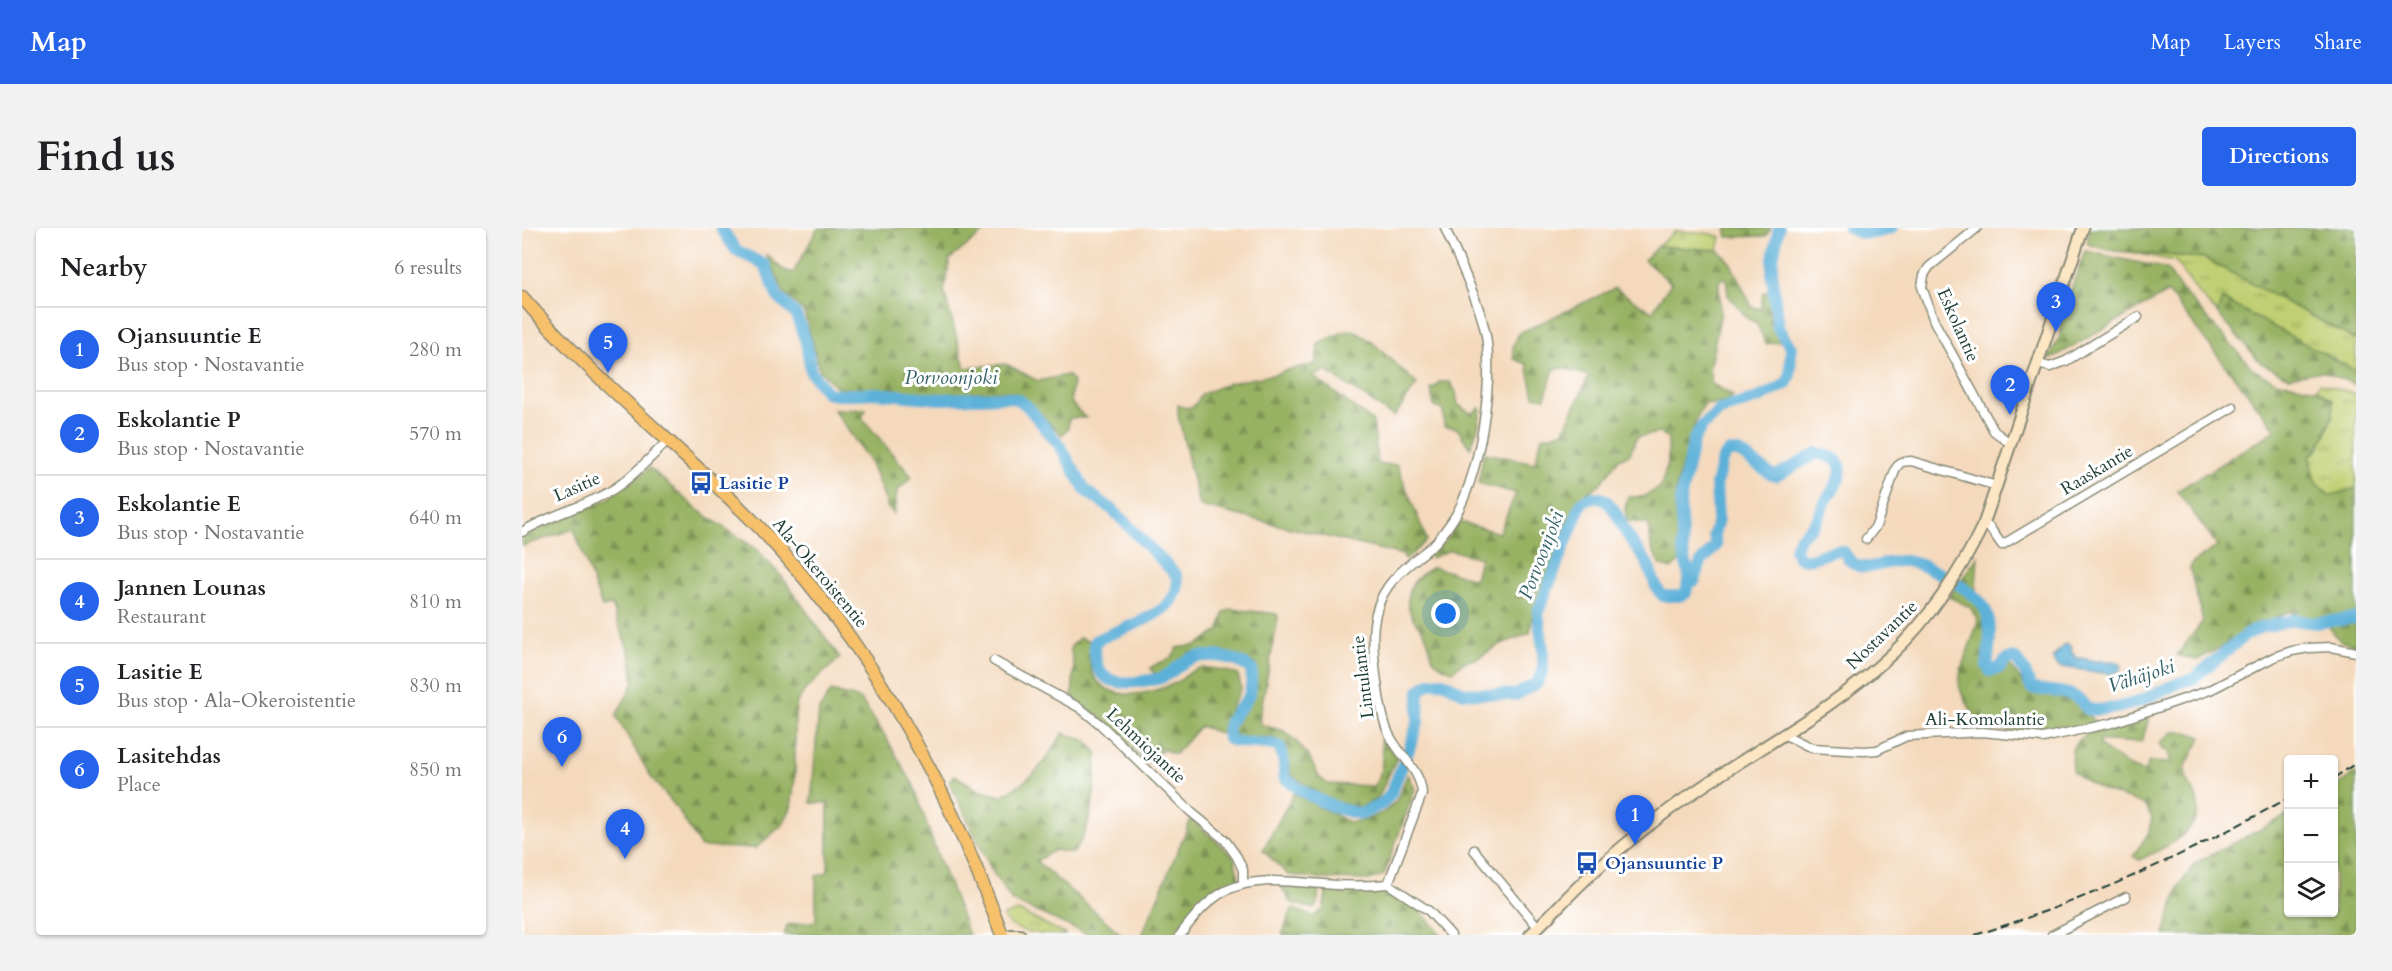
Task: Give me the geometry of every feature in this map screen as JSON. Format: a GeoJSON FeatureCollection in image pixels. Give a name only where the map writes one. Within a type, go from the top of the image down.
{"type":"FeatureCollection","features":[{"type":"Feature","properties":{"kind":"main road","name":"Ala-Okeroistentie"},"geometry":{"type":"LineString","coordinates":[[522,297],[564,344],[712,481],[777,547],[829,609],[866,659],[909,728],[946,798],[971,854],[1002,935]]}},
{"type":"Feature","properties":{"kind":"street","name":"Lintulantie"},"geometry":{"type":"LineString","coordinates":[[1388,884],[1422,794],[1422,784],[1388,734],[1382,715],[1376,673],[1374,625],[1381,594],[1402,570],[1436,542],[1458,512],[1483,429],[1486,404],[1487,342],[1481,316],[1445,228]]}},
{"type":"Feature","properties":{"kind":"street","name":"Eskolantie"},"geometry":{"type":"LineString","coordinates":[[1977,228],[1929,267],[1924,275],[1922,287],[1934,321],[1978,404],[1994,431],[2012,444]]}},
{"type":"Feature","properties":{"kind":"street","name":"Nostavantie"},"geometry":{"type":"LineString","coordinates":[[1534,931],[1585,880],[1670,809],[1852,687],[1892,654],[1934,608],[1969,554],[1984,523],[2083,228]]}},
{"type":"Feature","properties":{"kind":"street"},"geometry":{"type":"LineString","coordinates":[[2038,364],[2050,367],[2066,361],[2138,317]]}},
{"type":"Feature","properties":{"kind":"street","name":"Raaskantie"},"geometry":{"type":"LineString","coordinates":[[1984,523],[2002,545],[2233,407]]}},
{"type":"Feature","properties":{"kind":"street","name":"Lasitie"},"geometry":{"type":"LineString","coordinates":[[522,532],[565,510],[604,495],[621,484],[668,441]]}},
{"type":"Feature","properties":{"kind":"street"},"geometry":{"type":"LineString","coordinates":[[1866,539],[1876,526],[1896,468],[1901,462],[1911,461],[1997,486]]}},
{"type":"Feature","properties":{"kind":"street","name":"Ali-Komolantie"},"geometry":{"type":"LineString","coordinates":[[1783,734],[1812,748],[1864,751],[1877,750],[1907,736],[1982,732],[2043,738],[2112,723],[2210,690],[2274,657],[2292,651],[2331,647],[2356,652]]}},
{"type":"Feature","properties":{"kind":"street","name":"Lehmiojantie"},"geometry":{"type":"LineString","coordinates":[[994,661],[1080,708],[1101,725],[1191,812],[1225,840],[1237,856],[1242,870],[1243,884]]}},
{"type":"Feature","properties":{"kind":"street"},"geometry":{"type":"LineString","coordinates":[[1474,850],[1534,931]]}},
{"type":"Feature","properties":{"kind":"street"},"geometry":{"type":"LineString","coordinates":[[1180,935],[1206,904],[1225,891],[1243,884],[1282,880],[1325,885],[1388,884],[1429,911],[1450,935]]}},
{"type":"Feature","properties":{"kind":"street"},"geometry":{"type":"LineString","coordinates":[[2052,935],[2126,897]]}},
{"type":"Feature","properties":{"kind":"street"},"geometry":{"type":"LineString","coordinates":[[1010,935],[1020,935]]}},
{"type":"Feature","properties":{"kind":"green space"},"geometry":{"type":"Polygon","coordinates":[[[818,228],[989,228],[950,259],[944,291],[965,368],[1006,364],[1038,381],[1067,375],[1073,382],[1072,402],[1086,418],[1069,418],[1068,429],[1062,435],[1020,395],[1006,391],[940,394],[838,388],[820,371],[804,312],[784,293],[766,254],[782,269],[793,273],[818,228]]]}},
{"type":"Feature","properties":{"kind":"green space"},"geometry":{"type":"Polygon","coordinates":[[[1727,228],[1771,228],[1766,236],[1727,237],[1727,228]]]}},
{"type":"Feature","properties":{"kind":"green space"},"geometry":{"type":"Polygon","coordinates":[[[2090,228],[2356,228],[2356,340],[2204,258],[2114,251],[2090,245],[2087,242],[2090,228]]]}},
{"type":"Feature","properties":{"kind":"green space"},"geometry":{"type":"Polygon","coordinates":[[[1676,231],[1721,237],[1718,250],[1658,246],[1676,231]]]}},
{"type":"Feature","properties":{"kind":"green space"},"geometry":{"type":"Polygon","coordinates":[[[1658,246],[1718,250],[1730,262],[1752,307],[1761,309],[1763,293],[1770,290],[1772,310],[1770,321],[1780,342],[1766,344],[1756,322],[1748,319],[1728,295],[1726,279],[1722,278],[1719,281],[1720,317],[1709,370],[1712,384],[1733,396],[1720,404],[1705,403],[1691,435],[1676,487],[1675,513],[1680,561],[1671,569],[1660,565],[1651,546],[1649,524],[1627,521],[1625,508],[1628,497],[1643,497],[1661,487],[1668,462],[1668,437],[1659,433],[1637,437],[1630,454],[1619,459],[1601,483],[1579,499],[1533,613],[1530,633],[1499,645],[1478,658],[1464,662],[1453,671],[1438,664],[1432,656],[1424,632],[1410,612],[1408,597],[1413,583],[1433,567],[1475,579],[1480,558],[1450,550],[1431,558],[1429,555],[1445,541],[1460,522],[1499,533],[1516,493],[1478,483],[1484,453],[1535,463],[1542,437],[1563,432],[1589,376],[1564,368],[1554,369],[1545,398],[1534,396],[1527,364],[1514,359],[1513,346],[1519,333],[1615,288],[1652,312],[1671,283],[1644,260],[1658,246]]]}},
{"type":"Feature","properties":{"kind":"green space"},"geometry":{"type":"Polygon","coordinates":[[[2085,251],[2167,269],[2180,288],[2255,371],[2276,381],[2316,389],[2333,401],[2332,417],[2327,432],[2320,445],[2309,457],[2315,482],[2329,496],[2356,488],[2356,645],[2340,641],[2323,619],[2303,620],[2289,611],[2197,660],[2177,655],[2203,621],[2190,569],[2192,563],[2218,546],[2177,491],[2276,430],[2168,292],[2047,361],[2060,336],[2064,309],[2085,251]]]}},
{"type":"Feature","properties":{"kind":"green space"},"geometry":{"type":"Polygon","coordinates":[[[2134,253],[2204,258],[2356,340],[2356,371],[2222,300],[2217,313],[2198,293],[2175,261],[2134,253]]]}},
{"type":"Feature","properties":{"kind":"green space"},"geometry":{"type":"Polygon","coordinates":[[[2222,299],[2356,371],[2356,385],[2322,371],[2289,377],[2261,363],[2217,313],[2222,299]]]}},
{"type":"Feature","properties":{"kind":"green space"},"geometry":{"type":"Polygon","coordinates":[[[1353,330],[1371,341],[1417,384],[1394,417],[1326,371],[1313,376],[1373,422],[1378,464],[1397,465],[1427,540],[1405,560],[1403,555],[1199,506],[1178,415],[1178,405],[1186,408],[1194,406],[1202,394],[1229,383],[1316,364],[1318,344],[1343,332],[1353,330]]]}},
{"type":"Feature","properties":{"kind":"green space"},"geometry":{"type":"Polygon","coordinates":[[[1439,382],[1450,382],[1456,392],[1458,405],[1472,414],[1479,408],[1481,410],[1478,427],[1470,448],[1457,428],[1444,426],[1443,410],[1434,407],[1431,389],[1439,382]]]}},
{"type":"Feature","properties":{"kind":"green space"},"geometry":{"type":"Polygon","coordinates":[[[2320,383],[2356,394],[2356,488],[2330,496],[2315,482],[2309,457],[2320,448],[2333,401],[2316,389],[2320,383]]]}},
{"type":"Feature","properties":{"kind":"green space"},"geometry":{"type":"Polygon","coordinates":[[[866,409],[862,418],[912,477],[897,491],[894,514],[888,508],[872,465],[834,410],[866,409]]]}},
{"type":"Feature","properties":{"kind":"green space"},"geometry":{"type":"Polygon","coordinates":[[[650,468],[699,511],[755,548],[782,577],[840,658],[805,690],[797,702],[795,778],[791,808],[783,824],[756,848],[701,847],[677,808],[651,777],[616,716],[634,682],[631,657],[611,605],[602,607],[574,529],[522,546],[522,537],[606,500],[650,468]]]}},
{"type":"Feature","properties":{"kind":"green space"},"geometry":{"type":"Polygon","coordinates":[[[1978,556],[1975,603],[1983,616],[1986,636],[1985,669],[1993,674],[2008,663],[2029,691],[2074,701],[2097,723],[2041,734],[1984,729],[1964,698],[1959,682],[1978,620],[1970,607],[1949,597],[1978,556]]]}},
{"type":"Feature","properties":{"kind":"green space"},"geometry":{"type":"Polygon","coordinates":[[[1231,609],[1277,614],[1259,720],[1262,725],[1284,731],[1296,741],[1309,757],[1319,777],[1328,784],[1373,786],[1381,769],[1381,737],[1397,757],[1378,798],[1360,808],[1329,800],[1290,774],[1290,765],[1283,744],[1271,737],[1241,739],[1231,731],[1251,699],[1256,665],[1249,661],[1225,652],[1200,652],[1188,656],[1156,676],[1150,668],[1169,659],[1177,648],[1197,645],[1219,631],[1224,613],[1231,609]]]}},
{"type":"Feature","properties":{"kind":"green space"},"geometry":{"type":"Polygon","coordinates":[[[1079,638],[1090,641],[1090,665],[1095,678],[1102,686],[1121,694],[1143,693],[1164,688],[1197,669],[1218,669],[1238,675],[1241,688],[1224,722],[1222,734],[1200,726],[1175,754],[1163,749],[1149,763],[1094,713],[1072,700],[1074,666],[1070,648],[1079,638]]]}},
{"type":"Feature","properties":{"kind":"green space"},"geometry":{"type":"Polygon","coordinates":[[[831,691],[860,699],[914,786],[933,843],[969,935],[784,935],[787,925],[816,921],[816,876],[828,872],[828,803],[811,803],[819,710],[831,691]]]}},
{"type":"Feature","properties":{"kind":"green space"},"geometry":{"type":"Polygon","coordinates":[[[2150,715],[2142,741],[2099,741],[2100,746],[2132,768],[2144,772],[2149,762],[2171,763],[2168,751],[2164,750],[2160,743],[2173,732],[2187,732],[2202,737],[2185,771],[2196,796],[2198,808],[2196,819],[2181,837],[2139,860],[2133,856],[2148,834],[2152,818],[2145,805],[2100,789],[2081,778],[2072,770],[2072,751],[2083,736],[2105,726],[2150,715]]]}},
{"type":"Feature","properties":{"kind":"green space"},"geometry":{"type":"Polygon","coordinates":[[[1063,733],[1087,741],[1097,753],[1092,806],[1085,831],[1073,853],[1055,850],[1036,861],[1122,935],[1089,935],[1012,901],[992,871],[949,781],[955,775],[978,790],[1001,796],[1037,770],[1063,733]]]}},
{"type":"Feature","properties":{"kind":"green space"},"geometry":{"type":"Polygon","coordinates":[[[2356,773],[2356,935],[2164,935],[2179,886],[2195,863],[2284,817],[2284,917],[2338,917],[2338,784],[2356,773]]]}},
{"type":"Feature","properties":{"kind":"green space"},"geometry":{"type":"Polygon","coordinates":[[[1408,774],[1415,789],[1384,875],[1369,880],[1288,875],[1263,850],[1294,793],[1348,822],[1363,821],[1384,812],[1396,801],[1408,774]]]}},
{"type":"Feature","properties":{"kind":"green space"},"geometry":{"type":"Polygon","coordinates":[[[1191,819],[1234,857],[1239,879],[1220,889],[1203,902],[1173,935],[1142,935],[1191,819]]]}},
{"type":"Feature","properties":{"kind":"green space"},"geometry":{"type":"Polygon","coordinates":[[[1281,886],[1319,889],[1317,906],[1313,909],[1290,902],[1281,886]]]}},
{"type":"Feature","properties":{"kind":"green space"},"geometry":{"type":"Polygon","coordinates":[[[1327,889],[1390,891],[1417,907],[1441,935],[1282,935],[1292,909],[1314,916],[1323,910],[1327,889]]]}},
{"type":"Feature","properties":{"kind":"green space"},"geometry":{"type":"Polygon","coordinates":[[[1018,911],[1067,935],[1030,933],[1014,927],[1003,916],[1018,911]]]}},
{"type":"Feature","properties":{"kind":"water"},"geometry":{"type":"Polygon","coordinates":[[[2067,644],[2072,648],[2071,653],[2075,658],[2115,661],[2121,664],[2120,671],[2110,674],[2060,667],[2054,663],[2053,657],[2067,644]]]}},
{"type":"Feature","properties":{"kind":"waterway","name":"Porvoonjoki"},"geometry":{"type":"LineString","coordinates":[[721,228],[736,250],[765,265],[777,296],[796,315],[806,342],[811,372],[827,393],[838,395],[875,393],[940,399],[1007,397],[1019,400],[1027,406],[1060,446],[1086,491],[1113,510],[1176,575],[1177,588],[1172,600],[1162,609],[1095,641],[1096,663],[1100,671],[1112,680],[1131,682],[1161,678],[1196,657],[1219,656],[1240,662],[1252,670],[1251,690],[1246,701],[1228,725],[1228,739],[1280,747],[1284,763],[1284,777],[1292,784],[1320,801],[1361,814],[1382,804],[1390,795],[1418,722],[1419,691],[1429,683],[1443,682],[1464,693],[1516,695],[1537,683],[1543,670],[1543,649],[1538,612],[1582,502],[1598,497],[1609,504],[1647,563],[1655,584],[1663,596],[1679,596],[1686,593],[1689,574],[1683,552],[1680,501],[1694,439],[1703,425],[1720,410],[1761,397],[1786,384],[1790,376],[1791,348],[1778,328],[1772,275],[1779,228]]}},
{"type":"Feature","properties":{"kind":"waterway","name":"Porvoonjoki"},"geometry":{"type":"LineString","coordinates":[[1849,228],[1865,233],[1876,233],[1892,228]]}},
{"type":"Feature","properties":{"kind":"waterway","name":"Vähäjoki"},"geometry":{"type":"LineString","coordinates":[[1689,582],[1695,580],[1701,562],[1716,546],[1714,535],[1718,519],[1716,485],[1722,460],[1728,452],[1739,452],[1776,476],[1817,453],[1836,460],[1841,470],[1816,521],[1798,541],[1795,550],[1798,557],[1809,559],[1838,551],[1844,552],[1850,561],[1864,567],[1905,561],[1938,573],[1963,587],[1981,603],[1986,611],[1990,631],[1987,666],[1990,671],[2000,668],[2008,659],[2016,659],[2025,672],[2031,688],[2070,694],[2082,702],[2087,709],[2116,708],[2138,702],[2181,682],[2193,679],[2246,635],[2259,628],[2294,620],[2315,623],[2356,618]]}},
{"type":"Feature","properties":{"kind":"railway"},"geometry":{"type":"LineString","coordinates":[[2338,775],[2356,763]]}},
{"type":"Feature","properties":{"kind":"railway"},"geometry":{"type":"LineString","coordinates":[[1975,935],[2016,922],[2136,875],[2251,819],[2284,800]]}},
{"type":"Feature","properties":{"kind":"place","name":"Eskolantie E"},"geometry":{"type":"Point","coordinates":[2056,332]}},
{"type":"Feature","properties":{"kind":"place","name":"Lasitie E"},"geometry":{"type":"Point","coordinates":[608,373]}},
{"type":"Feature","properties":{"kind":"place","name":"Eskolantie P"},"geometry":{"type":"Point","coordinates":[2010,415]}},
{"type":"Feature","properties":{"kind":"place","name":"Lasitie P"},"geometry":{"type":"Point","coordinates":[701,483]}},
{"type":"Feature","properties":{"kind":"place","name":"Lasitehdas"},"geometry":{"type":"Point","coordinates":[562,767]}},
{"type":"Feature","properties":{"kind":"place","name":"Ojansuuntie E"},"geometry":{"type":"Point","coordinates":[1635,845]}},
{"type":"Feature","properties":{"kind":"place","name":"Jannen Lounas"},"geometry":{"type":"Point","coordinates":[625,859]}},
{"type":"Feature","properties":{"kind":"place","name":"Ojansuuntie P"},"geometry":{"type":"Point","coordinates":[1587,863]}}]}
